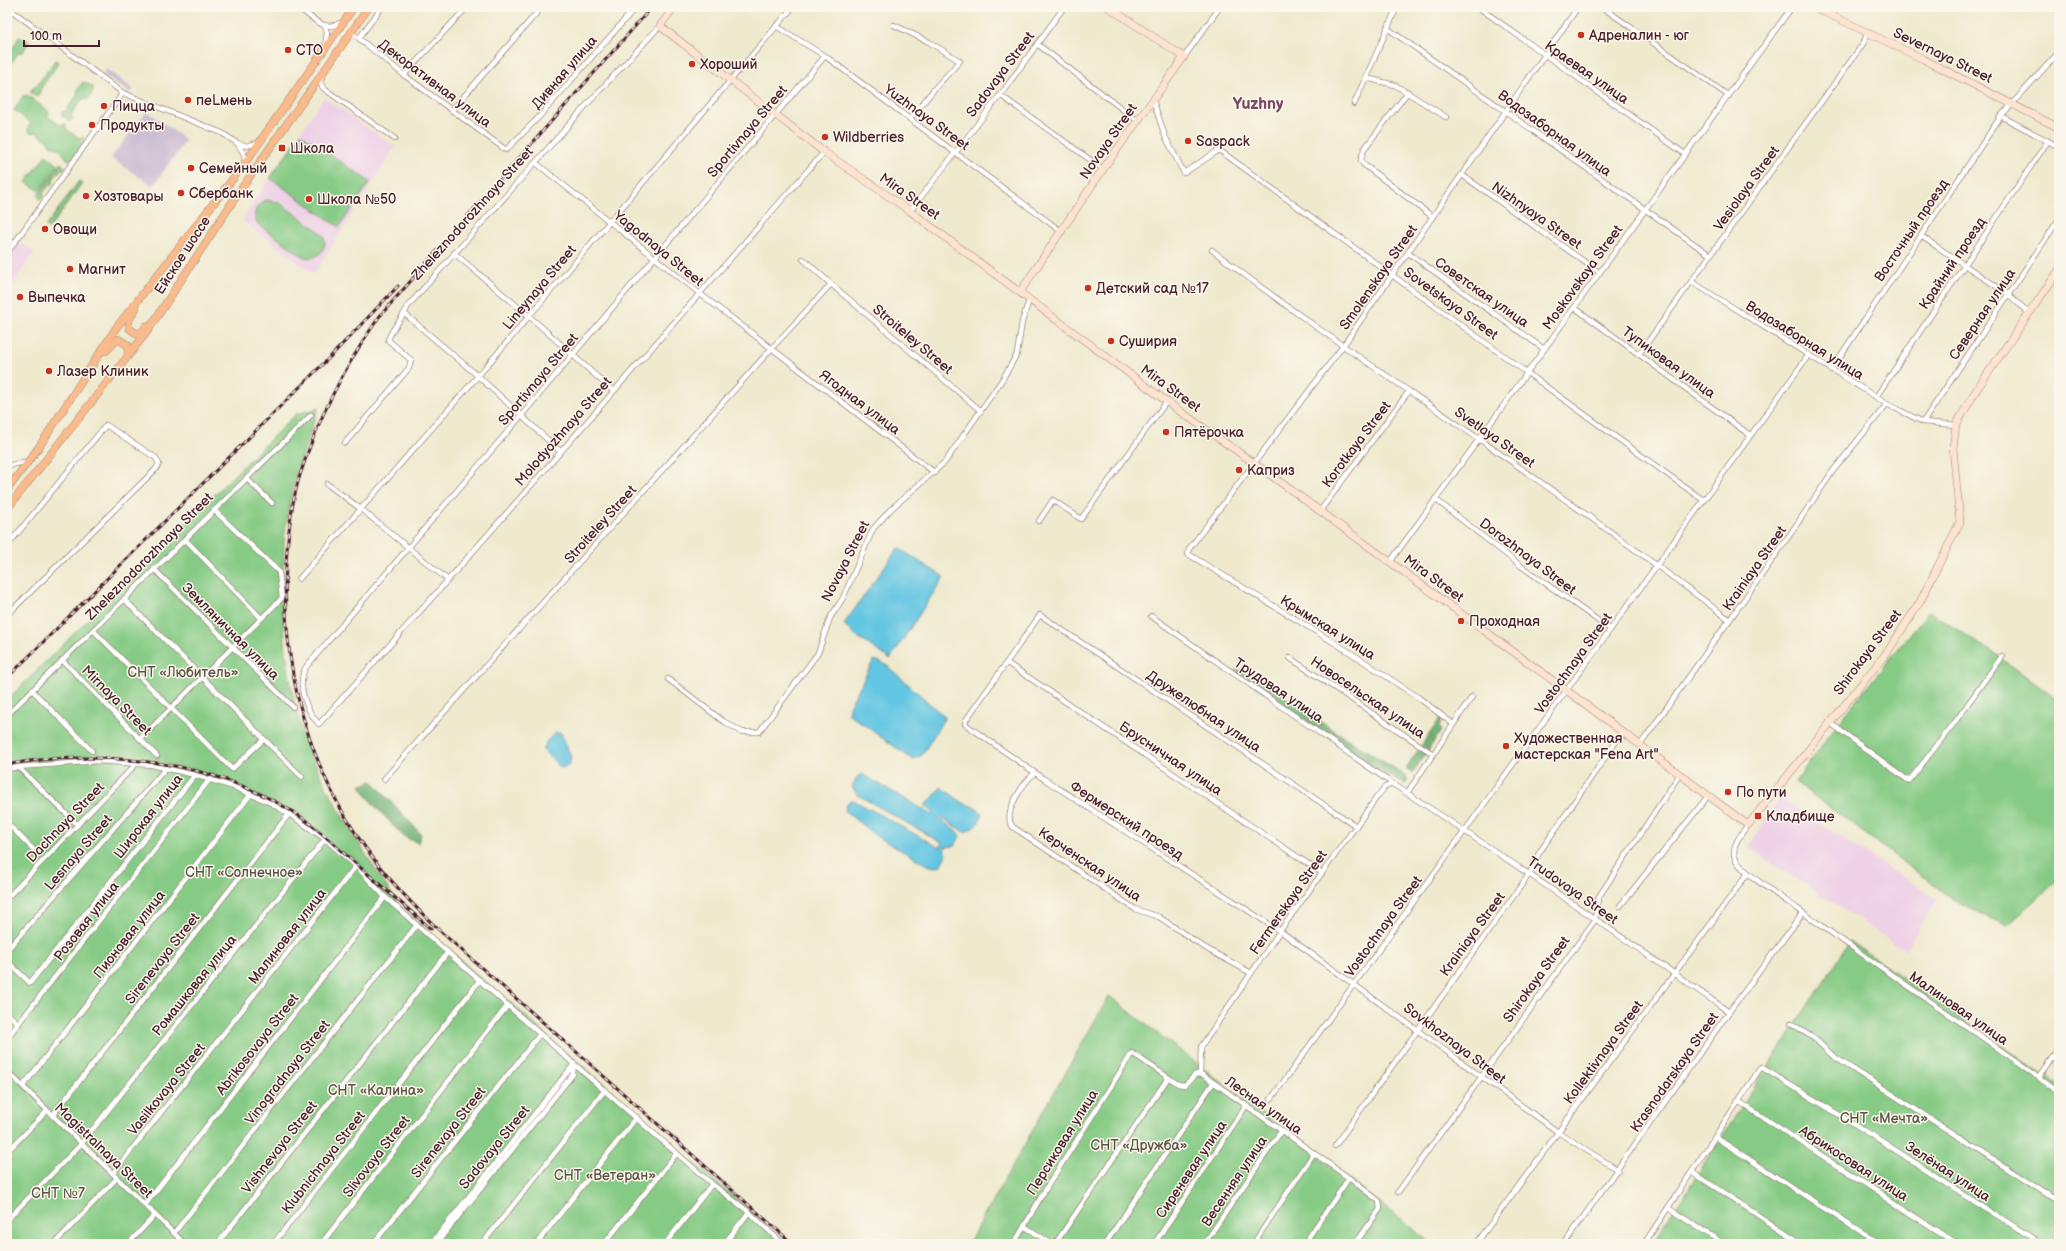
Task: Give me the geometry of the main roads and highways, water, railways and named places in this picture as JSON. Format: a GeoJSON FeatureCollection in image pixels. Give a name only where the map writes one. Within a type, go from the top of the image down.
{"type":"FeatureCollection","features":[{"type":"Feature","properties":{"kind":"main road","name":"Ейское шоссе"},"geometry":{"type":"LineString","coordinates":[[7,490],[30,461],[120,322],[245,163],[354,7]]}},
{"type":"Feature","properties":{"kind":"main road","name":"Ейское шоссе"},"geometry":{"type":"LineString","coordinates":[[7,509],[147,332],[240,192],[369,7]]}},
{"type":"Feature","properties":{"kind":"main road"},"geometry":{"type":"LineString","coordinates":[[156,278],[128,320],[129,328],[134,333],[143,331],[176,289]]}},
{"type":"Feature","properties":{"kind":"main road"},"geometry":{"type":"LineString","coordinates":[[92,365],[114,341],[118,339],[128,345],[126,358]]}},
{"type":"Feature","properties":{"kind":"water"},"geometry":{"type":"Polygon","coordinates":[[[898,548],[944,577],[890,659],[853,634],[844,624],[898,548]]]}},
{"type":"Feature","properties":{"kind":"water"},"geometry":{"type":"Polygon","coordinates":[[[874,660],[885,664],[945,717],[922,755],[913,760],[849,714],[849,707],[874,660]]]}},
{"type":"Feature","properties":{"kind":"water"},"geometry":{"type":"Polygon","coordinates":[[[555,733],[561,733],[571,757],[569,765],[561,768],[542,749],[546,746],[545,743],[555,733]]]}},
{"type":"Feature","properties":{"kind":"water"},"geometry":{"type":"Polygon","coordinates":[[[862,774],[933,815],[934,813],[925,805],[941,787],[963,803],[974,807],[982,813],[980,820],[972,829],[965,832],[938,816],[937,818],[956,830],[960,836],[955,846],[945,847],[944,850],[947,853],[940,866],[935,867],[927,865],[876,836],[845,811],[850,800],[855,801],[940,848],[942,843],[858,795],[852,787],[857,777],[862,774]]]}},
{"type":"Feature","properties":{"kind":"railway"},"geometry":{"type":"LineString","coordinates":[[652,7],[379,317],[344,373],[315,433],[294,496],[286,563],[288,642],[294,680],[303,718],[331,791],[350,825],[389,878],[440,931],[793,1244]]}},
{"type":"Feature","properties":{"kind":"railway"},"geometry":{"type":"LineString","coordinates":[[7,678],[332,355],[398,286]]}},
{"type":"Feature","properties":{"kind":"railway"},"geometry":{"type":"LineString","coordinates":[[7,765],[36,760],[66,758],[142,761],[196,771],[248,788],[273,800],[311,824],[431,929]]}},
{"type":"Feature","properties":{"kind":"place","name":"Адреналин - юг"},"geometry":{"type":"Point","coordinates":[1581,35]}},
{"type":"Feature","properties":{"kind":"place","name":"СТО"},"geometry":{"type":"Point","coordinates":[288,50]}},
{"type":"Feature","properties":{"kind":"place","name":"Хороший"},"geometry":{"type":"Point","coordinates":[692,64]}},
{"type":"Feature","properties":{"kind":"place","name":"пеLмень"},"geometry":{"type":"Point","coordinates":[188,100]}},
{"type":"Feature","properties":{"kind":"place","name":"Пицца"},"geometry":{"type":"Point","coordinates":[104,106]}},
{"type":"Feature","properties":{"kind":"place","name":"Продукты"},"geometry":{"type":"Point","coordinates":[92,125]}},
{"type":"Feature","properties":{"kind":"place","name":"Wildberries"},"geometry":{"type":"Point","coordinates":[825,137]}},
{"type":"Feature","properties":{"kind":"place","name":"Saspack"},"geometry":{"type":"Point","coordinates":[1188,141]}},
{"type":"Feature","properties":{"kind":"place","name":"Школа"},"geometry":{"type":"Point","coordinates":[282,148]}},
{"type":"Feature","properties":{"kind":"place","name":"Семейный"},"geometry":{"type":"Point","coordinates":[191,168]}},
{"type":"Feature","properties":{"kind":"place","name":"Сбербанк"},"geometry":{"type":"Point","coordinates":[181,193]}},
{"type":"Feature","properties":{"kind":"place","name":"Хозтовары"},"geometry":{"type":"Point","coordinates":[86,196]}},
{"type":"Feature","properties":{"kind":"place","name":"Школа №50"},"geometry":{"type":"Point","coordinates":[309,199]}},
{"type":"Feature","properties":{"kind":"place","name":"Овощи"},"geometry":{"type":"Point","coordinates":[45,229]}},
{"type":"Feature","properties":{"kind":"place","name":"Магнит"},"geometry":{"type":"Point","coordinates":[70,269]}},
{"type":"Feature","properties":{"kind":"place","name":"Детский сад №17"},"geometry":{"type":"Point","coordinates":[1088,288]}},
{"type":"Feature","properties":{"kind":"place","name":"Выпечка"},"geometry":{"type":"Point","coordinates":[20,297]}},
{"type":"Feature","properties":{"kind":"place","name":"Суширия"},"geometry":{"type":"Point","coordinates":[1111,341]}},
{"type":"Feature","properties":{"kind":"place","name":"Лазер Клиник"},"geometry":{"type":"Point","coordinates":[49,371]}},
{"type":"Feature","properties":{"kind":"place","name":"Пятёрочка"},"geometry":{"type":"Point","coordinates":[1166,432]}},
{"type":"Feature","properties":{"kind":"place","name":"Каприз"},"geometry":{"type":"Point","coordinates":[1239,470]}},
{"type":"Feature","properties":{"kind":"place","name":"Проходная"},"geometry":{"type":"Point","coordinates":[1461,621]}},
{"type":"Feature","properties":{"kind":"place","name":"Художественная мастерская \"Fena Art\""},"geometry":{"type":"Point","coordinates":[1506,746]}},
{"type":"Feature","properties":{"kind":"place","name":"По пути"},"geometry":{"type":"Point","coordinates":[1728,792]}},
{"type":"Feature","properties":{"kind":"place","name":"Кладбище"},"geometry":{"type":"Point","coordinates":[1758,816]}},
{"type":"Feature","properties":{"kind":"district","name":"Yuzhny"},"geometry":{"type":"Point","coordinates":[1258,103]}},
{"type":"Feature","properties":{"kind":"park label","name":"СНТ «Любитель»"},"geometry":{"type":"Point","coordinates":[183,672]}},
{"type":"Feature","properties":{"kind":"park label","name":"СНТ «Солнечное»"},"geometry":{"type":"Point","coordinates":[244,872]}},
{"type":"Feature","properties":{"kind":"park label","name":"СНТ «Калина»"},"geometry":{"type":"Point","coordinates":[376,1090]}},
{"type":"Feature","properties":{"kind":"park label","name":"СНТ «Мечта»"},"geometry":{"type":"Point","coordinates":[1884,1118]}},
{"type":"Feature","properties":{"kind":"park label","name":"СНТ «Дружба»"},"geometry":{"type":"Point","coordinates":[1139,1145]}},
{"type":"Feature","properties":{"kind":"park label","name":"СНТ «Ветеран»"},"geometry":{"type":"Point","coordinates":[605,1175]}},
{"type":"Feature","properties":{"kind":"park label","name":"СНТ №7"},"geometry":{"type":"Point","coordinates":[58,1193]}}]}
